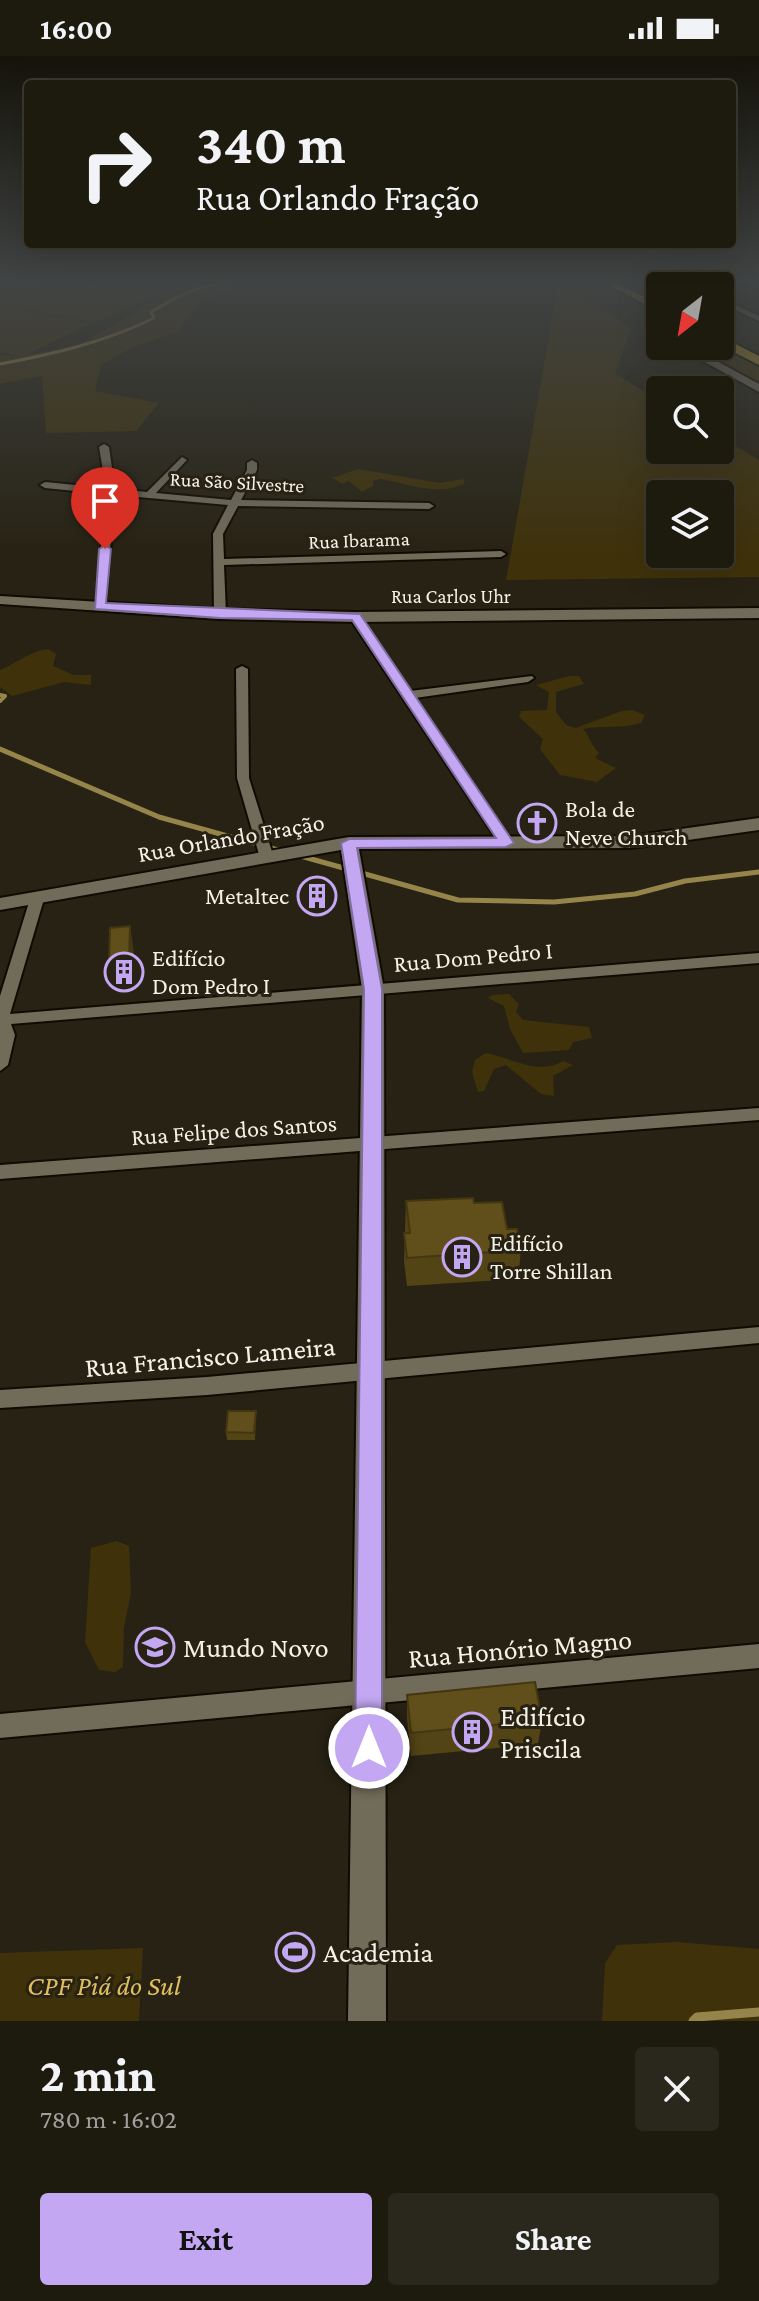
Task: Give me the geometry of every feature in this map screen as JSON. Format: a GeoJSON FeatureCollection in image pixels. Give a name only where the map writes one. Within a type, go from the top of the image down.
{"type":"FeatureCollection","features":[{"type":"Feature","properties":{"kind":"street"},"geometry":{"type":"LineString","coordinates":[[728,372],[759,389]]}},
{"type":"Feature","properties":{"kind":"street"},"geometry":{"type":"LineString","coordinates":[[100,607],[111,491],[104,447]]}},
{"type":"Feature","properties":{"kind":"street"},"geometry":{"type":"LineString","coordinates":[[149,495],[182,460]]}},
{"type":"Feature","properties":{"kind":"street"},"geometry":{"type":"LineString","coordinates":[[220,614],[218,534],[252,470],[252,463]]}},
{"type":"Feature","properties":{"kind":"street","name":"Rua São Silvestre"},"geometry":{"type":"LineString","coordinates":[[45,485],[235,503],[429,506]]}},
{"type":"Feature","properties":{"kind":"street","name":"Rua Ibarama"},"geometry":{"type":"LineString","coordinates":[[219,562],[501,554]]}},
{"type":"Feature","properties":{"kind":"street","name":"Rua Carlos Uhr"},"geometry":{"type":"LineString","coordinates":[[0,600],[220,614],[355,617],[759,613]]}},
{"type":"Feature","properties":{"kind":"street"},"geometry":{"type":"LineString","coordinates":[[355,617],[506,843]]}},
{"type":"Feature","properties":{"kind":"street"},"geometry":{"type":"LineString","coordinates":[[242,669],[243,778],[267,858]]}},
{"type":"Feature","properties":{"kind":"street"},"geometry":{"type":"LineString","coordinates":[[408,695],[528,678]]}},
{"type":"Feature","properties":{"kind":"street","name":"Rua Orlando Fração"},"geometry":{"type":"LineString","coordinates":[[0,904],[349,843],[631,842],[759,824]]}},
{"type":"Feature","properties":{"kind":"street"},"geometry":{"type":"LineString","coordinates":[[349,843],[373,989],[367,2021]]}},
{"type":"Feature","properties":{"kind":"street"},"geometry":{"type":"LineString","coordinates":[[0,1065],[7,1035],[0,1020],[37,899]]}},
{"type":"Feature","properties":{"kind":"street","name":"Rua Dom Pedro I"},"geometry":{"type":"LineString","coordinates":[[0,1020],[759,958]]}},
{"type":"Feature","properties":{"kind":"street","name":"Rua Felipe dos Santos"},"geometry":{"type":"LineString","coordinates":[[0,1172],[759,1114]]}},
{"type":"Feature","properties":{"kind":"street","name":"Rua Francisco Lameira"},"geometry":{"type":"LineString","coordinates":[[0,1399],[207,1386],[759,1335]]}},
{"type":"Feature","properties":{"kind":"street","name":"Rua Honório Magno"},"geometry":{"type":"LineString","coordinates":[[0,1726],[759,1656]]}},
{"type":"Feature","properties":{"kind":"green space"},"geometry":{"type":"Polygon","coordinates":[[[0,372],[99,372],[95,391],[159,403],[136,431],[46,433],[42,376],[0,384],[0,372]]]}},
{"type":"Feature","properties":{"kind":"green space"},"geometry":{"type":"Polygon","coordinates":[[[543,372],[616,372],[646,393],[646,464],[734,464],[734,445],[759,460],[759,577],[506,580],[543,372]]]}},
{"type":"Feature","properties":{"kind":"green space"},"geometry":{"type":"Polygon","coordinates":[[[736,372],[759,372],[759,384],[736,372]]]}},
{"type":"Feature","properties":{"kind":"green space"},"geometry":{"type":"Polygon","coordinates":[[[358,469],[440,483],[463,479],[465,483],[435,489],[381,479],[373,481],[373,486],[362,492],[349,481],[343,484],[332,478],[358,469]]]}},
{"type":"Feature","properties":{"kind":"green space"},"geometry":{"type":"Polygon","coordinates":[[[48,649],[56,654],[53,666],[74,675],[91,675],[91,685],[64,682],[12,696],[0,687],[0,670],[48,649]]]}},
{"type":"Feature","properties":{"kind":"green space"},"geometry":{"type":"Polygon","coordinates":[[[579,676],[584,684],[556,692],[556,712],[566,725],[575,728],[622,711],[632,710],[645,715],[641,723],[634,725],[583,729],[599,753],[595,758],[616,768],[597,782],[560,775],[540,749],[543,739],[519,717],[521,711],[547,710],[549,692],[536,685],[579,676]]]}},
{"type":"Feature","properties":{"kind":"green space"},"geometry":{"type":"Polygon","coordinates":[[[509,994],[519,1004],[516,1012],[523,1020],[589,1027],[592,1038],[573,1042],[569,1050],[523,1053],[510,1029],[504,1006],[488,998],[509,994]]]}},
{"type":"Feature","properties":{"kind":"green space"},"geometry":{"type":"Polygon","coordinates":[[[486,1053],[535,1066],[544,1067],[563,1061],[573,1065],[553,1076],[554,1096],[541,1094],[506,1065],[494,1069],[484,1091],[478,1092],[472,1072],[475,1060],[486,1053]]]}},
{"type":"Feature","properties":{"kind":"green space"},"geometry":{"type":"Polygon","coordinates":[[[117,1541],[129,1546],[131,1593],[124,1627],[123,1667],[115,1672],[99,1670],[85,1642],[91,1548],[117,1541]]]}},
{"type":"Feature","properties":{"kind":"green space"},"geometry":{"type":"Polygon","coordinates":[[[676,1942],[759,1949],[759,2021],[602,2021],[605,1963],[617,1945],[676,1942]]]}},
{"type":"Feature","properties":{"kind":"green space","name":"CPF Piá do Sul"},"geometry":{"type":"Polygon","coordinates":[[[143,1948],[139,2021],[0,2021],[0,1953],[143,1948]]]}},
{"type":"Feature","properties":{"kind":"building"},"geometry":{"type":"Polygon","coordinates":[[[130,926],[129,960],[109,962],[110,928],[130,926]]]}},
{"type":"Feature","properties":{"kind":"building"},"geometry":{"type":"Polygon","coordinates":[[[473,1198],[474,1203],[502,1202],[507,1229],[517,1229],[521,1250],[407,1258],[404,1233],[410,1233],[406,1201],[473,1198]]]}},
{"type":"Feature","properties":{"kind":"building"},"geometry":{"type":"Polygon","coordinates":[[[228,1411],[256,1411],[254,1433],[226,1432],[228,1411]]]}},
{"type":"Feature","properties":{"kind":"building"},"geometry":{"type":"Polygon","coordinates":[[[535,1682],[542,1720],[411,1733],[407,1695],[535,1682]]]}},
{"type":"Feature","properties":{"kind":"waterway"},"geometry":{"type":"LineString","coordinates":[[0,695],[5,696],[0,701]]}},
{"type":"Feature","properties":{"kind":"waterway"},"geometry":{"type":"LineString","coordinates":[[0,749],[159,817],[282,851]]}},
{"type":"Feature","properties":{"kind":"waterway"},"geometry":{"type":"LineString","coordinates":[[297,855],[458,900],[554,902],[635,894],[685,881],[759,872]]}},
{"type":"Feature","properties":{"kind":"waterway"},"geometry":{"type":"LineString","coordinates":[[693,2021],[697,2017],[759,2012]]}},
{"type":"Feature","properties":{"kind":"place","name":"Bola de Neve Church"},"geometry":{"type":"Point","coordinates":[537,823]}},
{"type":"Feature","properties":{"kind":"place","name":"Metaltec"},"geometry":{"type":"Point","coordinates":[317,896]}},
{"type":"Feature","properties":{"kind":"place","name":"Edifício Dom Pedro I"},"geometry":{"type":"Point","coordinates":[124,972]}},
{"type":"Feature","properties":{"kind":"place","name":"Edifício Torre Shillan"},"geometry":{"type":"Point","coordinates":[462,1257]}},
{"type":"Feature","properties":{"kind":"place","name":"Mundo Novo"},"geometry":{"type":"Point","coordinates":[155,1647]}},
{"type":"Feature","properties":{"kind":"place","name":"Edifício Priscila"},"geometry":{"type":"Point","coordinates":[472,1732]}},
{"type":"Feature","properties":{"kind":"place","name":"Academia"},"geometry":{"type":"Point","coordinates":[295,1952]}},
{"type":"Feature","properties":{"kind":"route"},"geometry":{"type":"LineString","coordinates":[[105,549],[100,607],[355,617],[506,843],[349,843],[373,989],[369,1748]]}}]}
